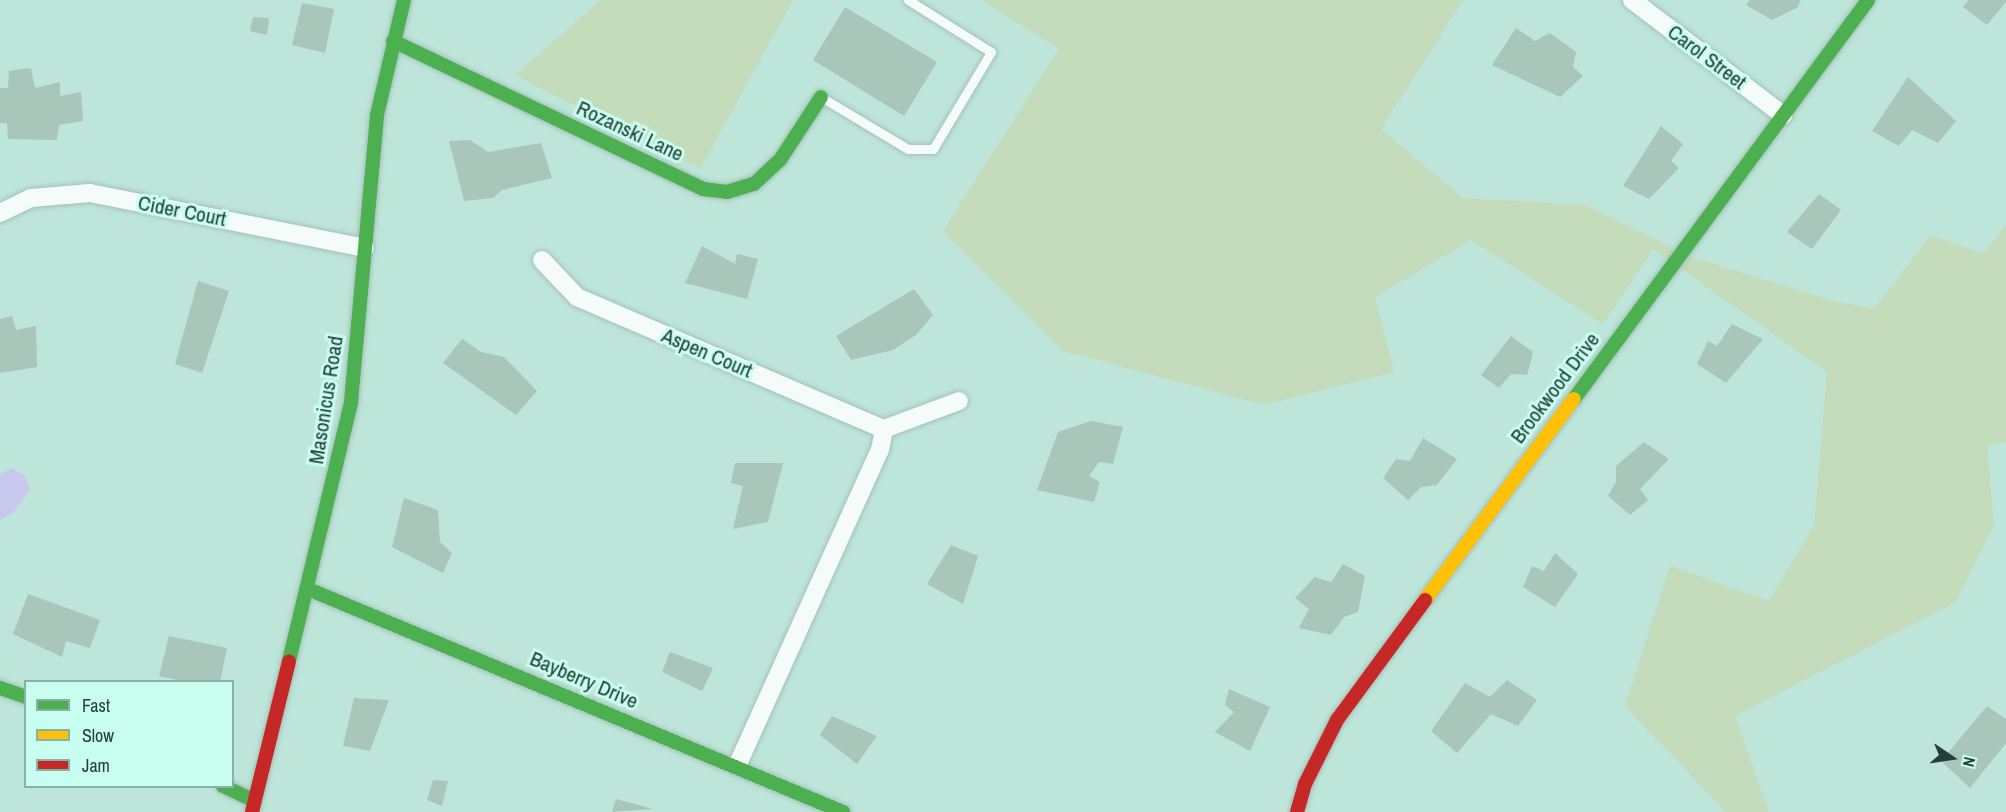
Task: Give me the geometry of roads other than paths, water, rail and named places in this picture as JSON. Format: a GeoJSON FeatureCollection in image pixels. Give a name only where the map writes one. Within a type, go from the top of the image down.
{"type":"FeatureCollection","features":[{"type":"Feature","properties":{"kind":"street","name":"Masonicus Road"},"geometry":{"type":"LineString","coordinates":[[253,806],[308,589],[351,402],[377,115],[404,0]]}},
{"type":"Feature","properties":{"kind":"street","name":"Carol Street"},"geometry":{"type":"LineString","coordinates":[[1632,0],[1783,115]]}},
{"type":"Feature","properties":{"kind":"street","name":"Brookwood Drive"},"geometry":{"type":"LineString","coordinates":[[1297,812],[1305,784],[1337,720],[1868,0]]}},
{"type":"Feature","properties":{"kind":"street","name":"Rozanski Lane"},"geometry":{"type":"LineString","coordinates":[[393,42],[703,189],[727,192],[753,184],[780,160],[821,97]]}},
{"type":"Feature","properties":{"kind":"street","name":"Cider Court"},"geometry":{"type":"LineString","coordinates":[[0,213],[31,198],[90,193],[365,248]]}},
{"type":"Feature","properties":{"kind":"street","name":"Aspen Court"},"geometry":{"type":"LineString","coordinates":[[542,260],[577,297],[884,429]]}},
{"type":"Feature","properties":{"kind":"street"},"geometry":{"type":"LineString","coordinates":[[737,766],[880,450],[884,429],[959,401]]}},
{"type":"Feature","properties":{"kind":"street","name":"Bayberry Drive"},"geometry":{"type":"LineString","coordinates":[[308,589],[843,812]]}},
{"type":"Feature","properties":{"kind":"street"},"geometry":{"type":"LineString","coordinates":[[0,688],[24,696]]}},
{"type":"Feature","properties":{"kind":"street"},"geometry":{"type":"LineString","coordinates":[[226,788],[253,806]]}},
{"type":"Feature","properties":{"kind":"lane"},"geometry":{"type":"LineString","coordinates":[[821,97],[908,149],[933,149],[991,52],[908,0]]}},
{"type":"Feature","properties":{"kind":"water"},"geometry":{"type":"Polygon","coordinates":[[[12,468],[24,475],[30,489],[14,512],[0,520],[0,474],[12,468]]]}}]}
